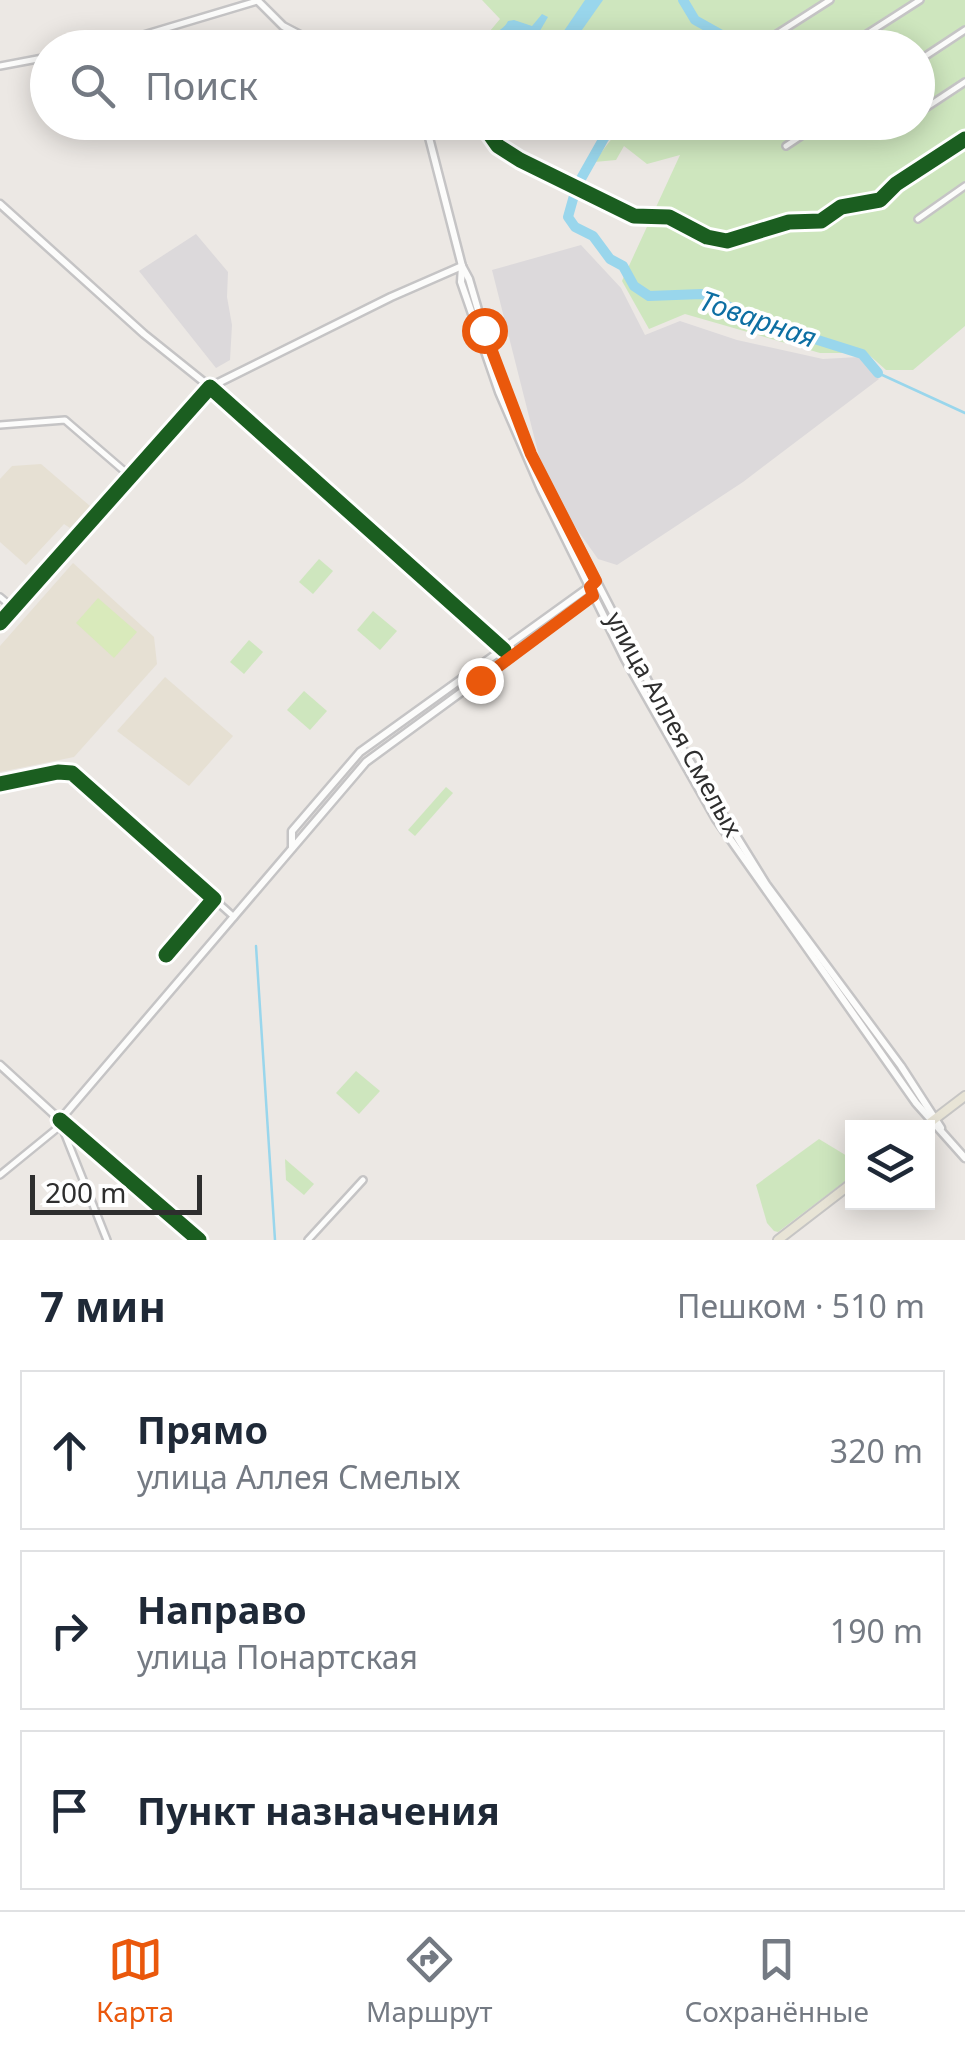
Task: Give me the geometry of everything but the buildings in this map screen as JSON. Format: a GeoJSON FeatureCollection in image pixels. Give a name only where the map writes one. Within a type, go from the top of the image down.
{"type":"FeatureCollection","features":[{"type":"Feature","properties":{"kind":"main road"},"geometry":{"type":"LineString","coordinates":[[257,1],[291,30]]}},
{"type":"Feature","properties":{"kind":"main road","name":"улица Аллея Смелых"},"geometry":{"type":"LineString","coordinates":[[430,140],[462,266],[490,351],[526,441],[593,584],[601,590],[685,753],[730,830],[934,1119]]}},
{"type":"Feature","properties":{"kind":"main road"},"geometry":{"type":"LineString","coordinates":[[0,204],[210,388]]}},
{"type":"Feature","properties":{"kind":"main road"},"geometry":{"type":"LineString","coordinates":[[0,624],[210,388],[391,296],[462,266]]}},
{"type":"Feature","properties":{"kind":"main road"},"geometry":{"type":"LineString","coordinates":[[593,584],[593,596],[716,820],[794,933],[965,1158]]}},
{"type":"Feature","properties":{"kind":"main road"},"geometry":{"type":"LineString","coordinates":[[292,848],[292,831],[360,752],[593,584]]}},
{"type":"Feature","properties":{"kind":"main road"},"geometry":{"type":"LineString","coordinates":[[0,1065],[60,1122],[366,762],[601,590]]}},
{"type":"Feature","properties":{"kind":"main road"},"geometry":{"type":"LineString","coordinates":[[474,672],[480,680]]}},
{"type":"Feature","properties":{"kind":"main road"},"geometry":{"type":"LineString","coordinates":[[292,831],[300,838]]}},
{"type":"Feature","properties":{"kind":"main road"},"geometry":{"type":"LineString","coordinates":[[934,1119],[965,1096]]}},
{"type":"Feature","properties":{"kind":"main road"},"geometry":{"type":"LineString","coordinates":[[778,1240],[845,1188]]}},
{"type":"Feature","properties":{"kind":"street"},"geometry":{"type":"LineString","coordinates":[[783,30],[830,0]]}},
{"type":"Feature","properties":{"kind":"street"},"geometry":{"type":"LineString","coordinates":[[873,30],[920,0]]}},
{"type":"Feature","properties":{"kind":"street"},"geometry":{"type":"LineString","coordinates":[[160,30],[257,1]]}},
{"type":"Feature","properties":{"kind":"street"},"geometry":{"type":"LineString","coordinates":[[935,50],[965,30]]}},
{"type":"Feature","properties":{"kind":"street"},"geometry":{"type":"LineString","coordinates":[[0,66],[30,60]]}},
{"type":"Feature","properties":{"kind":"street"},"geometry":{"type":"LineString","coordinates":[[935,102],[965,82]]}},
{"type":"Feature","properties":{"kind":"street"},"geometry":{"type":"LineString","coordinates":[[494,140],[520,160],[634,216],[669,217],[707,237],[728,241],[789,222],[821,221],[842,207],[880,200],[896,184],[965,139]]}},
{"type":"Feature","properties":{"kind":"street"},"geometry":{"type":"LineString","coordinates":[[786,146],[795,140]]}},
{"type":"Feature","properties":{"kind":"street"},"geometry":{"type":"LineString","coordinates":[[918,219],[965,186]]}},
{"type":"Feature","properties":{"kind":"street"},"geometry":{"type":"LineString","coordinates":[[210,388],[504,650]]}},
{"type":"Feature","properties":{"kind":"street"},"geometry":{"type":"LineString","coordinates":[[0,425],[65,420],[130,476]]}},
{"type":"Feature","properties":{"kind":"street"},"geometry":{"type":"LineString","coordinates":[[0,597],[13,608]]}},
{"type":"Feature","properties":{"kind":"street"},"geometry":{"type":"LineString","coordinates":[[0,784],[58,772],[72,774],[234,916]]}},
{"type":"Feature","properties":{"kind":"street"},"geometry":{"type":"LineString","coordinates":[[166,955],[214,899]]}},
{"type":"Feature","properties":{"kind":"street"},"geometry":{"type":"LineString","coordinates":[[0,1174],[60,1122]]}},
{"type":"Feature","properties":{"kind":"street"},"geometry":{"type":"LineString","coordinates":[[60,1122],[106,1240]]}},
{"type":"Feature","properties":{"kind":"street"},"geometry":{"type":"LineString","coordinates":[[60,1122],[199,1240]]}},
{"type":"Feature","properties":{"kind":"street"},"geometry":{"type":"LineString","coordinates":[[308,1240],[363,1180]]}},
{"type":"Feature","properties":{"kind":"shaded area"},"geometry":{"type":"Polygon","coordinates":[[[196,234],[228,272],[230,360],[216,368],[139,271],[196,234]]]}},
{"type":"Feature","properties":{"kind":"shaded area"},"geometry":{"type":"Polygon","coordinates":[[[581,245],[621,288],[645,335],[680,321],[737,340],[823,359],[859,357],[879,379],[743,482],[617,565],[598,559],[559,504],[539,456],[492,270],[581,245]]]}},
{"type":"Feature","properties":{"kind":"shaded area"},"geometry":{"type":"Polygon","coordinates":[[[41,464],[90,506],[70,528],[64,524],[26,565],[0,542],[0,479],[12,466],[41,464]]]}},
{"type":"Feature","properties":{"kind":"shaded area"},"geometry":{"type":"Polygon","coordinates":[[[73,563],[154,637],[157,664],[74,757],[0,772],[0,646],[73,563]]]}},
{"type":"Feature","properties":{"kind":"shaded area"},"geometry":{"type":"Polygon","coordinates":[[[165,677],[233,736],[189,786],[117,731],[165,677]]]}},
{"type":"Feature","properties":{"kind":"green space"},"geometry":{"type":"Polygon","coordinates":[[[482,0],[965,0],[965,326],[913,370],[886,370],[867,353],[820,353],[685,314],[649,329],[622,281],[680,155],[647,164],[624,146],[616,160],[594,162],[611,140],[935,140],[935,30],[491,30],[500,19],[482,0]]]}},
{"type":"Feature","properties":{"kind":"green space"},"geometry":{"type":"Polygon","coordinates":[[[319,559],[333,571],[313,594],[299,582],[319,559]]]}},
{"type":"Feature","properties":{"kind":"green space"},"geometry":{"type":"Polygon","coordinates":[[[98,598],[137,632],[114,658],[76,623],[98,598]]]}},
{"type":"Feature","properties":{"kind":"green space"},"geometry":{"type":"Polygon","coordinates":[[[373,611],[397,631],[380,650],[357,630],[373,611]]]}},
{"type":"Feature","properties":{"kind":"green space"},"geometry":{"type":"Polygon","coordinates":[[[249,640],[263,652],[244,674],[230,662],[249,640]]]}},
{"type":"Feature","properties":{"kind":"green space"},"geometry":{"type":"Polygon","coordinates":[[[304,691],[327,711],[310,730],[287,710],[304,691]]]}},
{"type":"Feature","properties":{"kind":"green space"},"geometry":{"type":"Polygon","coordinates":[[[446,787],[453,793],[415,836],[408,830],[446,787]]]}},
{"type":"Feature","properties":{"kind":"green space"},"geometry":{"type":"Polygon","coordinates":[[[356,1071],[380,1091],[359,1114],[336,1093],[356,1071]]]}},
{"type":"Feature","properties":{"kind":"green space"},"geometry":{"type":"Polygon","coordinates":[[[819,1139],[845,1155],[845,1181],[778,1232],[767,1223],[756,1185],[819,1139]]]}},
{"type":"Feature","properties":{"kind":"green space"},"geometry":{"type":"Polygon","coordinates":[[[285,1159],[314,1184],[304,1195],[286,1180],[285,1159]]]}},
{"type":"Feature","properties":{"kind":"water"},"geometry":{"type":"Polygon","coordinates":[[[585,0],[603,0],[582,30],[565,30],[585,0]]]}},
{"type":"Feature","properties":{"kind":"water"},"geometry":{"type":"Polygon","coordinates":[[[542,14],[548,17],[540,30],[500,30],[514,20],[532,26],[542,14]]]}},
{"type":"Feature","properties":{"kind":"waterway","name":"Товарная"},"geometry":{"type":"LineString","coordinates":[[683,0],[695,20],[713,30]]}},
{"type":"Feature","properties":{"kind":"waterway","name":"Товарная"},"geometry":{"type":"LineString","coordinates":[[578,184],[603,140]]}},
{"type":"Feature","properties":{"kind":"waterway","name":"Товарная"},"geometry":{"type":"LineString","coordinates":[[575,192],[568,217],[575,227],[593,236],[610,259],[623,266],[634,286],[649,296],[702,294],[764,323],[862,354],[878,373]]}},
{"type":"Feature","properties":{"kind":"waterway"},"geometry":{"type":"LineString","coordinates":[[878,373],[965,413]]}},
{"type":"Feature","properties":{"kind":"waterway"},"geometry":{"type":"LineString","coordinates":[[256,946],[275,1240]]}},
{"type":"Feature","properties":{"kind":"cycle path"},"geometry":{"type":"LineString","coordinates":[[494,140],[520,160],[634,216],[669,217],[707,237],[727,241],[789,222],[821,221],[841,207],[880,200],[896,184],[965,139]]}},
{"type":"Feature","properties":{"kind":"cycle path"},"geometry":{"type":"LineString","coordinates":[[0,623],[210,387],[504,650]]}},
{"type":"Feature","properties":{"kind":"cycle path"},"geometry":{"type":"LineString","coordinates":[[0,784],[58,772],[72,773],[214,899],[166,955]]}},
{"type":"Feature","properties":{"kind":"cycle path"},"geometry":{"type":"LineString","coordinates":[[60,1120],[199,1240]]}},
{"type":"Feature","properties":{"kind":"route"},"geometry":{"type":"LineString","coordinates":[[480,680],[593,596],[590,587],[596,581],[531,454],[484,330]]}}]}
